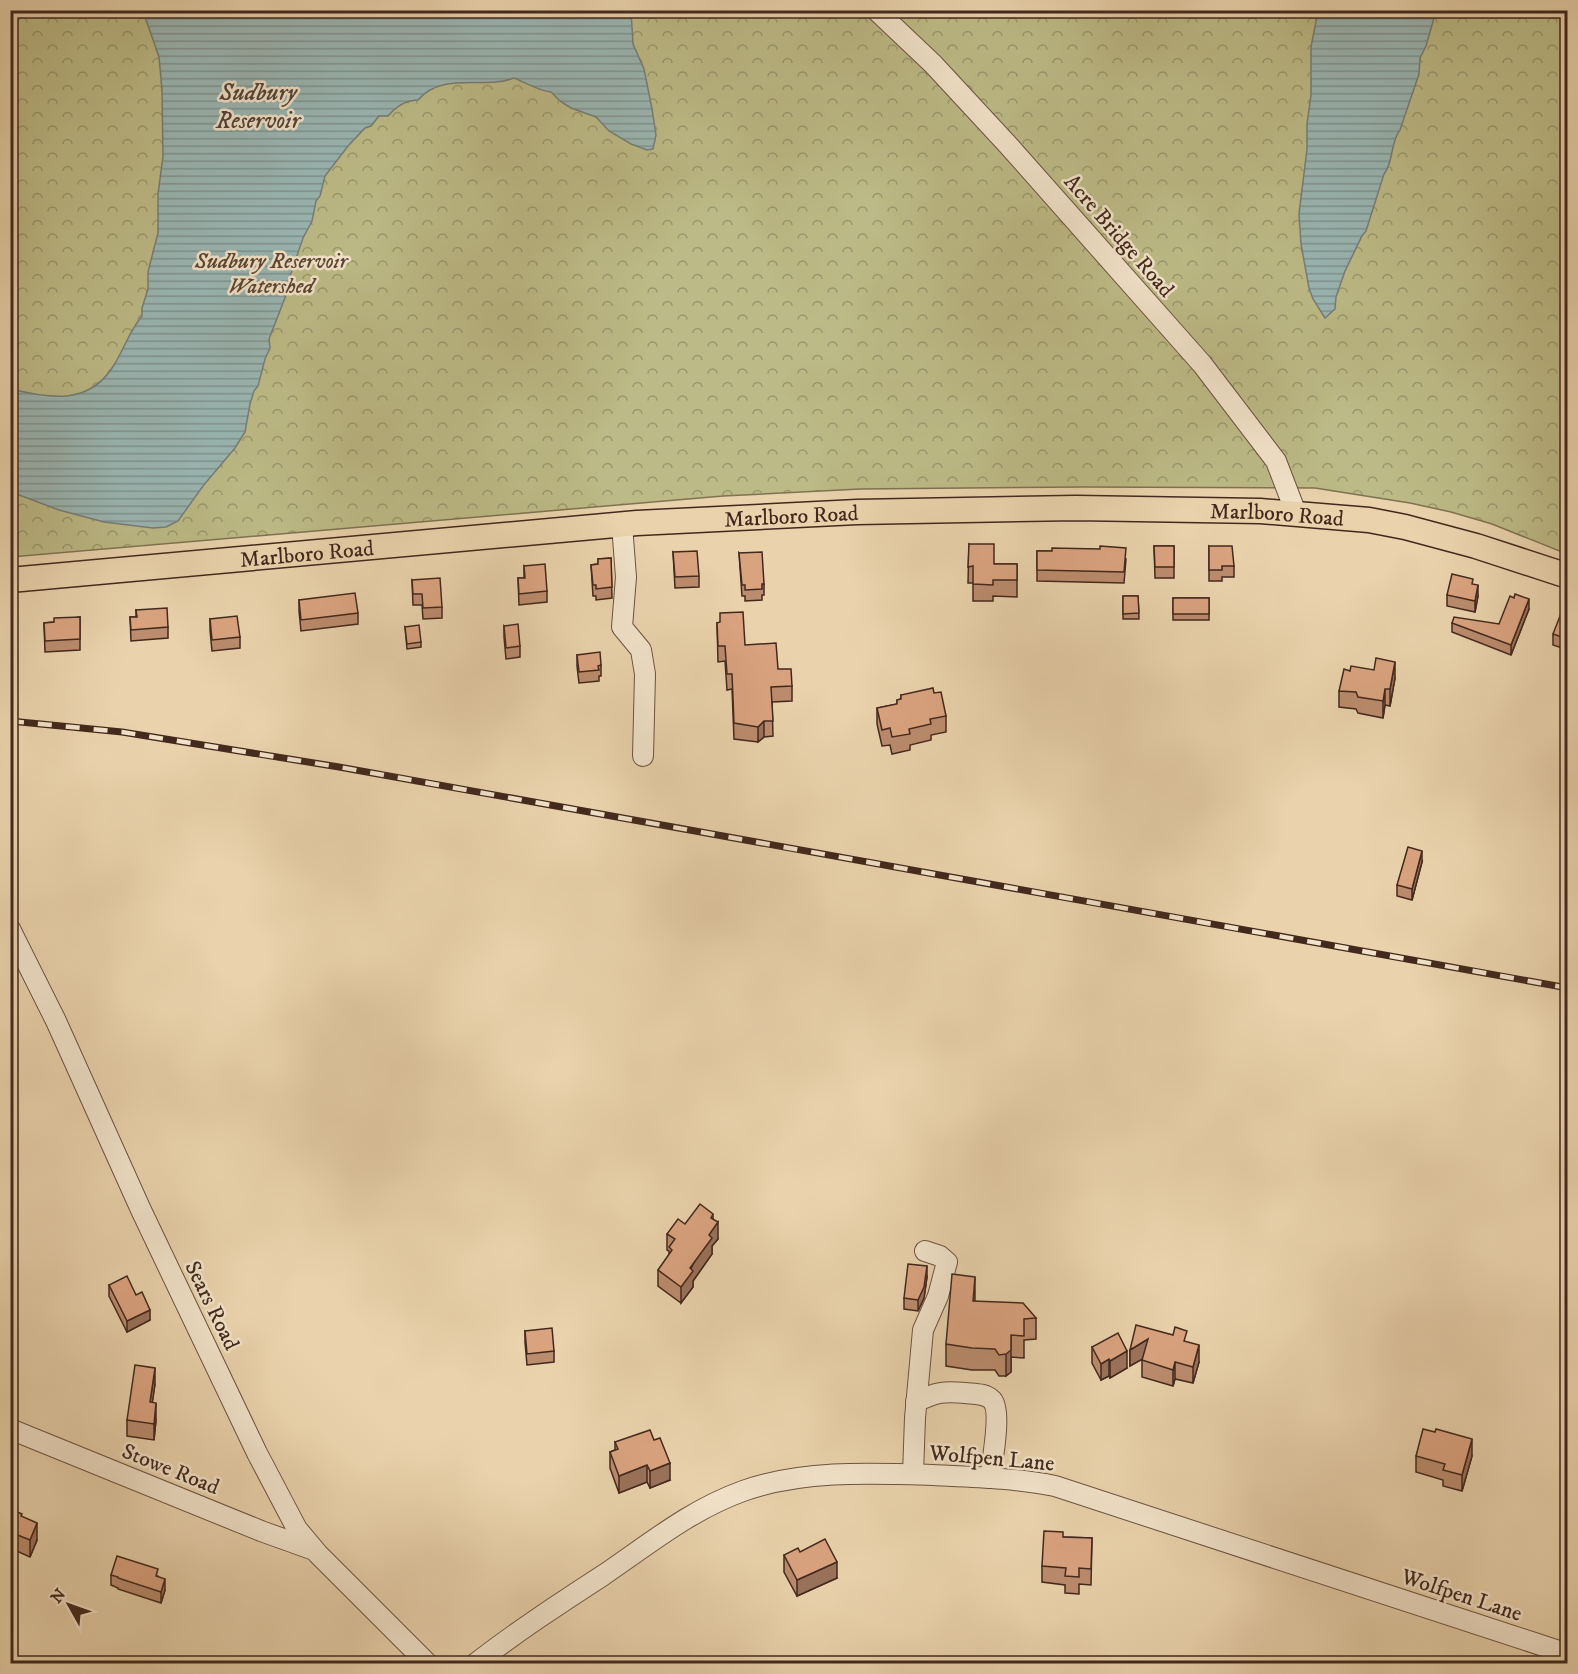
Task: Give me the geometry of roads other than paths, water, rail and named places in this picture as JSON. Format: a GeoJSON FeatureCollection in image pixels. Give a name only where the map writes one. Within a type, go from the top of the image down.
{"type":"FeatureCollection","features":[{"type":"Feature","properties":{"kind":"main road","name":"Marlboro Road"},"geometry":{"type":"LineString","coordinates":[[10,580],[622,525],[856,512],[1076,508],[1296,513],[1369,520],[1405,527],[1511,556],[1568,576]]}},
{"type":"Feature","properties":{"kind":"street","name":"Acre Bridge Road"},"geometry":{"type":"LineString","coordinates":[[876,10],[907,38],[971,104],[1058,199],[1128,283],[1202,364],[1276,461],[1296,513]]}},
{"type":"Feature","properties":{"kind":"street"},"geometry":{"type":"LineString","coordinates":[[622,525],[626,577],[622,627],[642,650],[645,674],[643,756]]}},
{"type":"Feature","properties":{"kind":"street","name":"Sears Road"},"geometry":{"type":"LineString","coordinates":[[10,929],[56,1021],[141,1210],[257,1453],[297,1529],[368,1606],[428,1664]]}},
{"type":"Feature","properties":{"kind":"street"},"geometry":{"type":"LineString","coordinates":[[914,1474],[916,1402],[923,1330],[939,1296],[946,1262],[940,1256],[925,1251]]}},
{"type":"Feature","properties":{"kind":"street"},"geometry":{"type":"LineString","coordinates":[[916,1402],[934,1393],[945,1391],[986,1395],[993,1401],[996,1409],[990,1478]]}},
{"type":"Feature","properties":{"kind":"street","name":"Stowe Road"},"geometry":{"type":"LineString","coordinates":[[10,1429],[261,1531],[314,1550]]}},
{"type":"Feature","properties":{"kind":"street","name":"Wolfpen Lane"},"geometry":{"type":"LineString","coordinates":[[474,1664],[677,1524],[721,1500],[762,1485],[793,1479],[818,1476],[914,1474],[990,1478],[1055,1486],[1202,1532],[1568,1654]]}},
{"type":"Feature","properties":{"kind":"water","name":"Sudbury Reservoir"},"geometry":{"type":"Polygon","coordinates":[[[143,11],[631,11],[633,44],[644,69],[652,109],[656,135],[653,149],[647,150],[631,144],[609,131],[596,117],[571,108],[551,92],[514,78],[439,86],[428,91],[418,100],[401,105],[388,116],[379,116],[348,146],[325,176],[312,221],[303,238],[290,276],[288,290],[269,339],[270,348],[250,404],[245,432],[178,521],[166,527],[153,528],[104,522],[59,510],[11,492],[11,389],[41,395],[68,396],[93,387],[114,365],[142,316],[148,289],[148,272],[158,233],[158,194],[163,156],[159,57],[143,11]]]}},
{"type":"Feature","properties":{"kind":"water"},"geometry":{"type":"Polygon","coordinates":[[[1318,11],[1436,11],[1426,46],[1420,58],[1419,74],[1366,231],[1345,271],[1336,297],[1335,309],[1325,318],[1309,288],[1301,244],[1299,214],[1311,95],[1311,47],[1318,11]]]}},
{"type":"Feature","properties":{"kind":"railway"},"geometry":{"type":"LineString","coordinates":[[10,721],[122,732],[339,767],[1568,988]]}},
{"type":"Feature","properties":{"kind":"park label","name":"Sudbury Reservoir Watershed"},"geometry":{"type":"Point","coordinates":[271,272]}}]}
